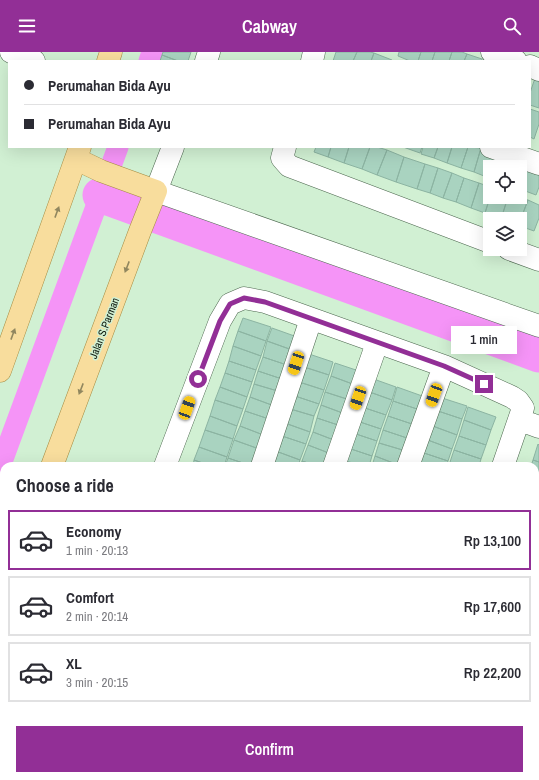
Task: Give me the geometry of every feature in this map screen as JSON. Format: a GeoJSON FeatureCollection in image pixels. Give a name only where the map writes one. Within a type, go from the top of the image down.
{"type":"FeatureCollection","features":[{"type":"Feature","properties":{"kind":"main road"},"geometry":{"type":"LineString","coordinates":[[0,371],[78,153],[101,171],[149,193]]}},
{"type":"Feature","properties":{"kind":"main road","name":"Jalan S.Parman"},"geometry":{"type":"LineString","coordinates":[[53,462],[140,231],[149,193]]}},
{"type":"Feature","properties":{"kind":"street"},"geometry":{"type":"LineString","coordinates":[[11,52],[31,60]]}},
{"type":"Feature","properties":{"kind":"street"},"geometry":{"type":"LineString","coordinates":[[492,52],[513,60]]}},
{"type":"Feature","properties":{"kind":"street"},"geometry":{"type":"LineString","coordinates":[[172,148],[149,193],[539,326]]}},
{"type":"Feature","properties":{"kind":"street"},"geometry":{"type":"LineString","coordinates":[[285,148],[282,158],[289,166],[483,239]]}},
{"type":"Feature","properties":{"kind":"street"},"geometry":{"type":"LineString","coordinates":[[494,148],[539,164]]}},
{"type":"Feature","properties":{"kind":"street"},"geometry":{"type":"LineString","coordinates":[[527,256],[539,260]]}},
{"type":"Feature","properties":{"kind":"street"},"geometry":{"type":"LineString","coordinates":[[167,462],[220,321],[230,304],[244,298],[265,302],[444,366],[512,396],[523,408],[529,423],[505,462]]}},
{"type":"Feature","properties":{"kind":"street"},"geometry":{"type":"LineString","coordinates":[[263,462],[311,319]]}},
{"type":"Feature","properties":{"kind":"street"},"geometry":{"type":"LineString","coordinates":[[335,462],[377,343]]}},
{"type":"Feature","properties":{"kind":"street"},"geometry":{"type":"LineString","coordinates":[[409,462],[444,366]]}},
{"type":"Feature","properties":{"kind":"building"},"geometry":{"type":"Polygon","coordinates":[[[163,52],[191,52],[188,60],[175,60],[162,55],[163,52]]]}},
{"type":"Feature","properties":{"kind":"building"},"geometry":{"type":"Polygon","coordinates":[[[336,52],[357,52],[353,60],[333,60],[336,52]]]}},
{"type":"Feature","properties":{"kind":"building"},"geometry":{"type":"Polygon","coordinates":[[[357,52],[374,53],[371,60],[353,60],[357,52]]]}},
{"type":"Feature","properties":{"kind":"building"},"geometry":{"type":"Polygon","coordinates":[[[399,52],[421,52],[418,60],[408,60],[398,56],[399,52]]]}},
{"type":"Feature","properties":{"kind":"building"},"geometry":{"type":"Polygon","coordinates":[[[421,52],[435,52],[432,60],[418,60],[421,52]]]}},
{"type":"Feature","properties":{"kind":"building"},"geometry":{"type":"Polygon","coordinates":[[[435,52],[452,52],[449,60],[432,60],[435,52]]]}},
{"type":"Feature","properties":{"kind":"building"},"geometry":{"type":"Polygon","coordinates":[[[452,52],[462,52],[467,54],[464,60],[449,60],[452,52]]]}},
{"type":"Feature","properties":{"kind":"building"},"geometry":{"type":"Polygon","coordinates":[[[374,53],[392,60],[371,60],[374,53]]]}},
{"type":"Feature","properties":{"kind":"building"},"geometry":{"type":"Polygon","coordinates":[[[467,54],[482,59],[482,60],[464,60],[467,54]]]}},
{"type":"Feature","properties":{"kind":"building"},"geometry":{"type":"Polygon","coordinates":[[[162,55],[175,60],[160,60],[162,55]]]}},
{"type":"Feature","properties":{"kind":"building"},"geometry":{"type":"Polygon","coordinates":[[[535,78],[539,80],[539,108],[531,105],[531,90],[535,78]]]}},
{"type":"Feature","properties":{"kind":"building"},"geometry":{"type":"Polygon","coordinates":[[[531,109],[539,112],[539,124],[534,139],[531,138],[531,109]]]}},
{"type":"Feature","properties":{"kind":"building"},"geometry":{"type":"Polygon","coordinates":[[[316,148],[331,148],[328,157],[314,152],[316,148]]]}},
{"type":"Feature","properties":{"kind":"building"},"geometry":{"type":"Polygon","coordinates":[[[331,148],[349,148],[344,163],[328,157],[331,148]]]}},
{"type":"Feature","properties":{"kind":"building"},"geometry":{"type":"Polygon","coordinates":[[[349,148],[370,148],[362,169],[344,163],[349,148]]]}},
{"type":"Feature","properties":{"kind":"building"},"geometry":{"type":"Polygon","coordinates":[[[370,148],[380,148],[387,150],[377,175],[362,169],[370,148]]]}},
{"type":"Feature","properties":{"kind":"building"},"geometry":{"type":"Polygon","coordinates":[[[406,148],[422,148],[420,153],[406,148]]]}},
{"type":"Feature","properties":{"kind":"building"},"geometry":{"type":"Polygon","coordinates":[[[423,148],[438,148],[434,158],[421,154],[423,148]]]}},
{"type":"Feature","properties":{"kind":"building"},"geometry":{"type":"Polygon","coordinates":[[[438,148],[452,148],[447,163],[434,158],[438,148]]]}},
{"type":"Feature","properties":{"kind":"building"},"geometry":{"type":"Polygon","coordinates":[[[452,148],[468,148],[461,168],[447,163],[452,148]]]}},
{"type":"Feature","properties":{"kind":"building"},"geometry":{"type":"Polygon","coordinates":[[[468,148],[481,148],[474,172],[461,168],[468,148]]]}},
{"type":"Feature","properties":{"kind":"building"},"geometry":{"type":"Polygon","coordinates":[[[481,148],[496,153],[494,160],[483,160],[483,176],[474,172],[481,148]]]}},
{"type":"Feature","properties":{"kind":"building"},"geometry":{"type":"Polygon","coordinates":[[[387,150],[404,157],[396,182],[377,175],[387,150]]]}},
{"type":"Feature","properties":{"kind":"building"},"geometry":{"type":"Polygon","coordinates":[[[496,153],[510,158],[509,160],[494,160],[496,153]]]}},
{"type":"Feature","properties":{"kind":"building"},"geometry":{"type":"Polygon","coordinates":[[[404,157],[425,164],[417,189],[396,182],[404,157]]]}},
{"type":"Feature","properties":{"kind":"building"},"geometry":{"type":"Polygon","coordinates":[[[425,164],[438,168],[430,193],[417,189],[425,164]]]}},
{"type":"Feature","properties":{"kind":"building"},"geometry":{"type":"Polygon","coordinates":[[[527,164],[539,168],[539,187],[536,195],[527,192],[527,164]]]}},
{"type":"Feature","properties":{"kind":"building"},"geometry":{"type":"Polygon","coordinates":[[[438,168],[452,173],[443,198],[430,193],[438,168]]]}},
{"type":"Feature","properties":{"kind":"building"},"geometry":{"type":"Polygon","coordinates":[[[452,173],[464,178],[456,202],[443,198],[452,173]]]}},
{"type":"Feature","properties":{"kind":"building"},"geometry":{"type":"Polygon","coordinates":[[[464,178],[479,183],[471,208],[456,202],[464,178]]]}},
{"type":"Feature","properties":{"kind":"building"},"geometry":{"type":"Polygon","coordinates":[[[479,183],[483,184],[483,204],[488,204],[485,212],[471,208],[479,183]]]}},
{"type":"Feature","properties":{"kind":"building"},"geometry":{"type":"Polygon","coordinates":[[[528,200],[539,205],[539,218],[534,231],[527,228],[527,212],[523,212],[528,200]]]}},
{"type":"Feature","properties":{"kind":"building"},"geometry":{"type":"Polygon","coordinates":[[[488,204],[506,204],[503,212],[485,212],[488,204]]]}},
{"type":"Feature","properties":{"kind":"building"},"geometry":{"type":"Polygon","coordinates":[[[506,204],[526,204],[523,212],[503,212],[506,204]]]}},
{"type":"Feature","properties":{"kind":"building"},"geometry":{"type":"Polygon","coordinates":[[[243,318],[271,327],[266,341],[238,331],[243,318]]]}},
{"type":"Feature","properties":{"kind":"building"},"geometry":{"type":"Polygon","coordinates":[[[272,328],[300,338],[295,351],[267,341],[272,328]]]}},
{"type":"Feature","properties":{"kind":"building"},"geometry":{"type":"Polygon","coordinates":[[[238,331],[266,341],[261,356],[233,346],[238,331]]]}},
{"type":"Feature","properties":{"kind":"building"},"geometry":{"type":"Polygon","coordinates":[[[267,341],[295,351],[290,366],[263,357],[267,341]]]}},
{"type":"Feature","properties":{"kind":"building"},"geometry":{"type":"Polygon","coordinates":[[[233,346],[261,356],[256,370],[229,361],[233,346]]]}},
{"type":"Feature","properties":{"kind":"building"},"geometry":{"type":"Polygon","coordinates":[[[306,353],[333,362],[329,375],[301,366],[306,353]]]}},
{"type":"Feature","properties":{"kind":"building"},"geometry":{"type":"Polygon","coordinates":[[[263,357],[290,366],[285,380],[258,371],[263,357]]]}},
{"type":"Feature","properties":{"kind":"building"},"geometry":{"type":"Polygon","coordinates":[[[229,361],[256,370],[252,382],[225,373],[229,361]]]}},
{"type":"Feature","properties":{"kind":"building"},"geometry":{"type":"Polygon","coordinates":[[[335,363],[362,372],[358,386],[331,376],[335,363]]]}},
{"type":"Feature","properties":{"kind":"building"},"geometry":{"type":"Polygon","coordinates":[[[301,366],[329,375],[324,390],[296,381],[301,366]]]}},
{"type":"Feature","properties":{"kind":"building"},"geometry":{"type":"Polygon","coordinates":[[[258,371],[285,380],[281,392],[254,384],[258,371]]]}},
{"type":"Feature","properties":{"kind":"building"},"geometry":{"type":"Polygon","coordinates":[[[225,373],[252,382],[247,397],[220,387],[225,373]]]}},
{"type":"Feature","properties":{"kind":"building"},"geometry":{"type":"Polygon","coordinates":[[[331,376],[358,386],[353,401],[325,392],[331,376]]]}},
{"type":"Feature","properties":{"kind":"building"},"geometry":{"type":"Polygon","coordinates":[[[368,377],[396,387],[392,400],[364,390],[368,377]]]}},
{"type":"Feature","properties":{"kind":"building"},"geometry":{"type":"Polygon","coordinates":[[[296,381],[324,390],[319,404],[292,395],[296,381]]]}},
{"type":"Feature","properties":{"kind":"building"},"geometry":{"type":"Polygon","coordinates":[[[254,384],[281,392],[277,407],[250,397],[254,384]]]}},
{"type":"Feature","properties":{"kind":"building"},"geometry":{"type":"Polygon","coordinates":[[[220,387],[247,397],[243,409],[215,400],[220,387]]]}},
{"type":"Feature","properties":{"kind":"building"},"geometry":{"type":"Polygon","coordinates":[[[397,387],[425,397],[420,410],[393,401],[397,387]]]}},
{"type":"Feature","properties":{"kind":"building"},"geometry":{"type":"Polygon","coordinates":[[[364,390],[392,400],[386,415],[359,406],[364,390]]]}},
{"type":"Feature","properties":{"kind":"building"},"geometry":{"type":"Polygon","coordinates":[[[325,392],[353,401],[348,415],[321,405],[325,392]]]}},
{"type":"Feature","properties":{"kind":"building"},"geometry":{"type":"Polygon","coordinates":[[[292,395],[319,404],[314,416],[287,408],[292,395]]]}},
{"type":"Feature","properties":{"kind":"building"},"geometry":{"type":"Polygon","coordinates":[[[250,397],[277,407],[272,420],[245,411],[250,397]]]}},
{"type":"Feature","properties":{"kind":"building"},"geometry":{"type":"Polygon","coordinates":[[[439,397],[467,406],[462,419],[435,410],[439,397]]]}},
{"type":"Feature","properties":{"kind":"building"},"geometry":{"type":"Polygon","coordinates":[[[215,400],[243,409],[237,426],[210,416],[215,400]]]}},
{"type":"Feature","properties":{"kind":"building"},"geometry":{"type":"Polygon","coordinates":[[[393,401],[420,410],[415,425],[388,416],[393,401]]]}},
{"type":"Feature","properties":{"kind":"building"},"geometry":{"type":"Polygon","coordinates":[[[321,405],[348,415],[344,427],[317,418],[321,405]]]}},
{"type":"Feature","properties":{"kind":"building"},"geometry":{"type":"Polygon","coordinates":[[[359,406],[386,415],[381,429],[354,420],[359,406]]]}},
{"type":"Feature","properties":{"kind":"building"},"geometry":{"type":"Polygon","coordinates":[[[468,407],[496,417],[491,430],[464,420],[468,407]]]}},
{"type":"Feature","properties":{"kind":"building"},"geometry":{"type":"Polygon","coordinates":[[[287,408],[314,416],[310,432],[282,422],[287,408]]]}},
{"type":"Feature","properties":{"kind":"building"},"geometry":{"type":"Polygon","coordinates":[[[435,410],[462,419],[457,435],[430,425],[435,410]]]}},
{"type":"Feature","properties":{"kind":"building"},"geometry":{"type":"Polygon","coordinates":[[[245,411],[272,420],[266,436],[240,426],[245,411]]]}},
{"type":"Feature","properties":{"kind":"building"},"geometry":{"type":"Polygon","coordinates":[[[210,416],[237,426],[233,439],[205,430],[210,416]]]}},
{"type":"Feature","properties":{"kind":"building"},"geometry":{"type":"Polygon","coordinates":[[[388,416],[415,425],[410,439],[383,430],[388,416]]]}},
{"type":"Feature","properties":{"kind":"building"},"geometry":{"type":"Polygon","coordinates":[[[317,418],[344,427],[339,442],[313,432],[317,418]]]}},
{"type":"Feature","properties":{"kind":"building"},"geometry":{"type":"Polygon","coordinates":[[[354,420],[381,429],[377,441],[350,432],[354,420]]]}},
{"type":"Feature","properties":{"kind":"building"},"geometry":{"type":"Polygon","coordinates":[[[464,420],[491,430],[486,445],[459,436],[464,420]]]}},
{"type":"Feature","properties":{"kind":"building"},"geometry":{"type":"Polygon","coordinates":[[[282,422],[310,432],[306,444],[279,435],[282,422]]]}},
{"type":"Feature","properties":{"kind":"building"},"geometry":{"type":"Polygon","coordinates":[[[430,425],[457,435],[452,449],[425,439],[430,425]]]}},
{"type":"Feature","properties":{"kind":"building"},"geometry":{"type":"Polygon","coordinates":[[[240,426],[266,436],[262,450],[234,440],[240,426]]]}},
{"type":"Feature","properties":{"kind":"building"},"geometry":{"type":"Polygon","coordinates":[[[205,430],[233,439],[227,457],[199,447],[205,430]]]}},
{"type":"Feature","properties":{"kind":"building"},"geometry":{"type":"Polygon","coordinates":[[[383,430],[410,439],[406,451],[379,443],[383,430]]]}},
{"type":"Feature","properties":{"kind":"building"},"geometry":{"type":"Polygon","coordinates":[[[313,432],[339,442],[334,455],[308,445],[313,432]]]}},
{"type":"Feature","properties":{"kind":"building"},"geometry":{"type":"Polygon","coordinates":[[[350,432],[377,441],[372,456],[345,447],[350,432]]]}},
{"type":"Feature","properties":{"kind":"building"},"geometry":{"type":"Polygon","coordinates":[[[279,435],[306,444],[300,460],[273,450],[279,435]]]}},
{"type":"Feature","properties":{"kind":"building"},"geometry":{"type":"Polygon","coordinates":[[[459,436],[486,445],[481,459],[454,450],[459,436]]]}},
{"type":"Feature","properties":{"kind":"building"},"geometry":{"type":"Polygon","coordinates":[[[425,439],[452,449],[448,461],[421,452],[425,439]]]}},
{"type":"Feature","properties":{"kind":"building"},"geometry":{"type":"Polygon","coordinates":[[[234,440],[262,450],[254,462],[240,462],[228,458],[234,440]]]}},
{"type":"Feature","properties":{"kind":"building"},"geometry":{"type":"Polygon","coordinates":[[[379,443],[406,451],[402,462],[391,462],[375,456],[379,443]]]}},
{"type":"Feature","properties":{"kind":"building"},"geometry":{"type":"Polygon","coordinates":[[[538,444],[539,445],[539,462],[533,460],[538,444]]]}},
{"type":"Feature","properties":{"kind":"building"},"geometry":{"type":"Polygon","coordinates":[[[308,445],[334,455],[332,462],[302,461],[308,445]]]}},
{"type":"Feature","properties":{"kind":"building"},"geometry":{"type":"Polygon","coordinates":[[[199,447],[227,457],[225,462],[200,462],[194,460],[199,447]]]}},
{"type":"Feature","properties":{"kind":"building"},"geometry":{"type":"Polygon","coordinates":[[[345,447],[372,456],[370,462],[350,462],[341,459],[345,447]]]}},
{"type":"Feature","properties":{"kind":"building"},"geometry":{"type":"Polygon","coordinates":[[[273,450],[300,460],[299,462],[272,462],[273,450]]]}},
{"type":"Feature","properties":{"kind":"building"},"geometry":{"type":"Polygon","coordinates":[[[454,450],[481,459],[480,462],[450,462],[454,450]]]}},
{"type":"Feature","properties":{"kind":"building"},"geometry":{"type":"Polygon","coordinates":[[[421,452],[448,461],[448,462],[417,462],[421,452]]]}},
{"type":"Feature","properties":{"kind":"building"},"geometry":{"type":"Polygon","coordinates":[[[375,456],[391,462],[373,462],[375,456]]]}},
{"type":"Feature","properties":{"kind":"building"},"geometry":{"type":"Polygon","coordinates":[[[228,458],[240,462],[226,462],[228,458]]]}},
{"type":"Feature","properties":{"kind":"waterway"},"geometry":{"type":"LineString","coordinates":[[149,60],[152,52]]}},
{"type":"Feature","properties":{"kind":"waterway"},"geometry":{"type":"LineString","coordinates":[[2,462],[118,148]]}},
{"type":"Feature","properties":{"kind":"waterway"},"geometry":{"type":"LineString","coordinates":[[100,195],[539,355]]}},
{"type":"Feature","properties":{"kind":"route"},"geometry":{"type":"LineString","coordinates":[[198,379],[220,321],[230,304],[244,298],[265,302],[444,366],[484,384]]}}]}
